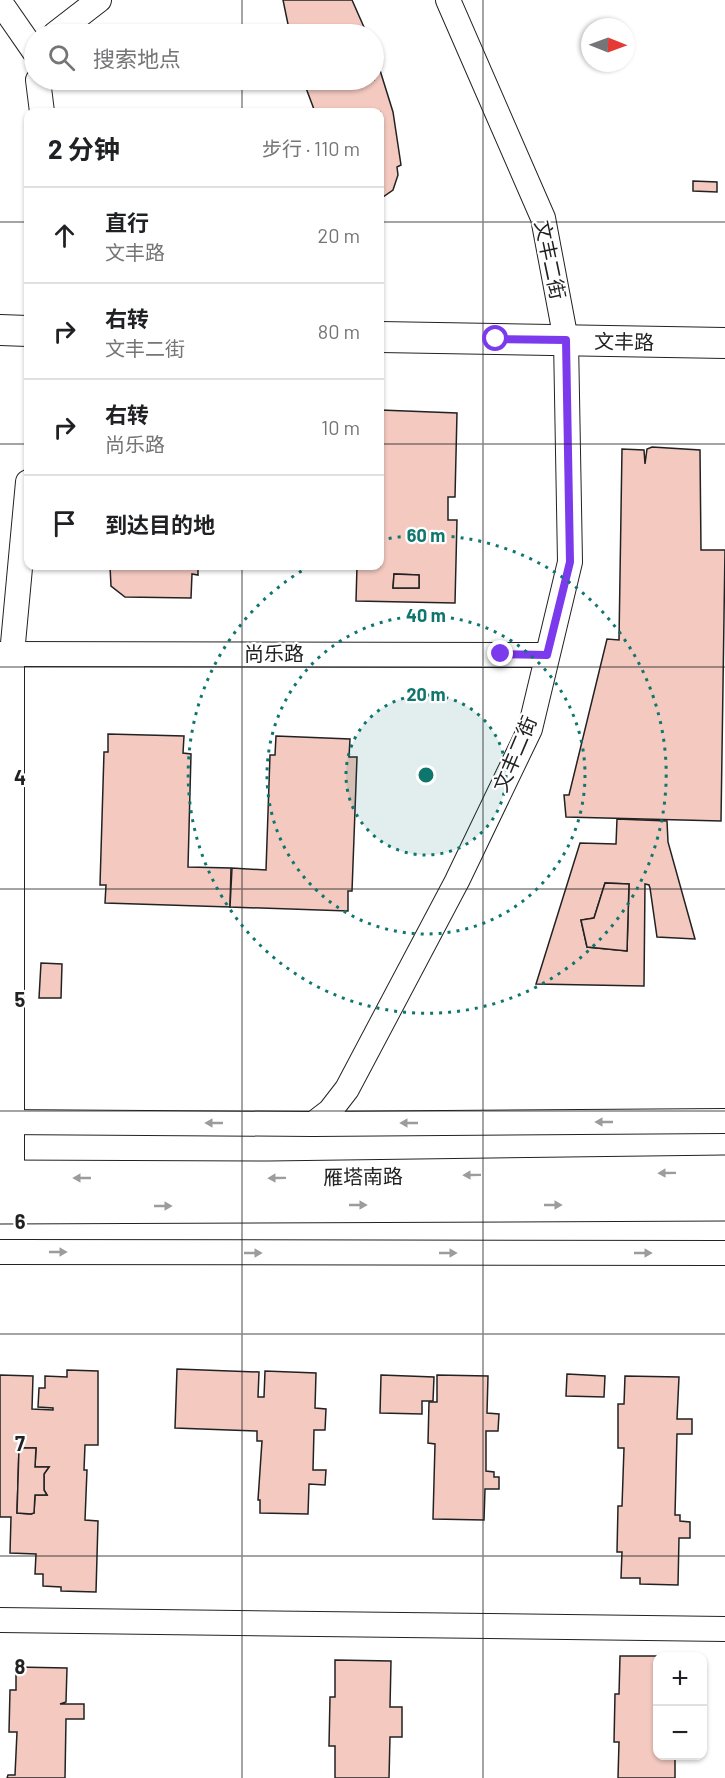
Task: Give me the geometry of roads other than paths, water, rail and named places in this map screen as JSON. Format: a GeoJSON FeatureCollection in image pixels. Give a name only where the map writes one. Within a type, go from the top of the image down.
{"type":"FeatureCollection","features":[{"type":"Feature","properties":{"kind":"main road","name":"雁塔南路"},"geometry":{"type":"LineString","coordinates":[[6,1177],[269,1178],[725,1172]]}},
{"type":"Feature","properties":{"kind":"main road","name":"雁塔南路"},"geometry":{"type":"LineString","coordinates":[[0,1207],[725,1204]]}},
{"type":"Feature","properties":{"kind":"street"},"geometry":{"type":"LineString","coordinates":[[68,24],[99,0]]}},
{"type":"Feature","properties":{"kind":"street","name":"文丰二街"},"geometry":{"type":"LineString","coordinates":[[313,1124],[330,1110],[347,1089],[457,881],[530,729],[570,562],[566,340],[543,218],[448,0]]}},
{"type":"Feature","properties":{"kind":"street"},"geometry":{"type":"LineString","coordinates":[[0,2],[24,37]]}},
{"type":"Feature","properties":{"kind":"street"},"geometry":{"type":"LineString","coordinates":[[39,90],[42,108]]}},
{"type":"Feature","properties":{"kind":"street"},"geometry":{"type":"LineString","coordinates":[[0,330],[24,331]]}},
{"type":"Feature","properties":{"kind":"street","name":"文丰路"},"geometry":{"type":"LineString","coordinates":[[384,337],[725,344]]}},
{"type":"Feature","properties":{"kind":"street"},"geometry":{"type":"LineString","coordinates":[[6,1177],[6,654],[24,513]]}},
{"type":"Feature","properties":{"kind":"street","name":"尚乐路"},"geometry":{"type":"LineString","coordinates":[[6,654],[547,655]]}},
{"type":"Feature","properties":{"kind":"street"},"geometry":{"type":"LineString","coordinates":[[6,1122],[313,1124],[725,1121]]}},
{"type":"Feature","properties":{"kind":"street"},"geometry":{"type":"LineString","coordinates":[[0,1252],[725,1253]]}},
{"type":"Feature","properties":{"kind":"street"},"geometry":{"type":"LineString","coordinates":[[0,1620],[725,1629]]}}]}
